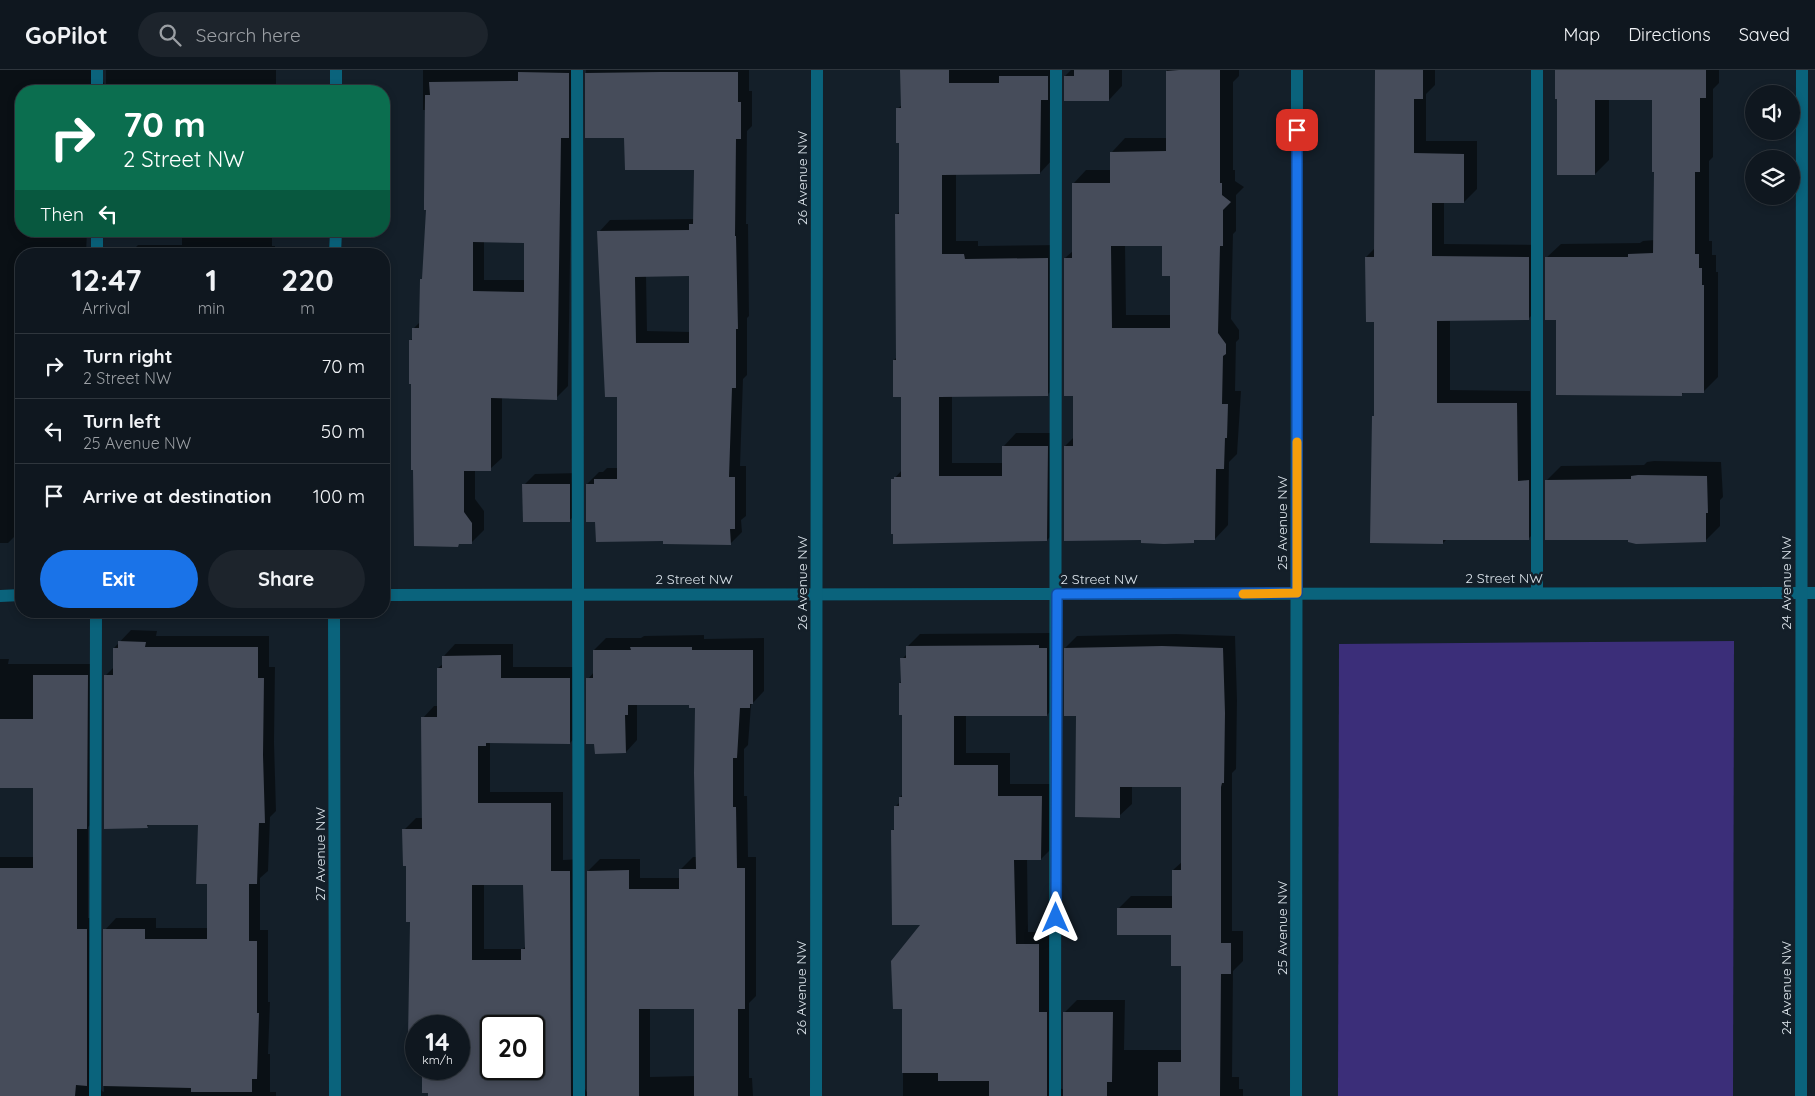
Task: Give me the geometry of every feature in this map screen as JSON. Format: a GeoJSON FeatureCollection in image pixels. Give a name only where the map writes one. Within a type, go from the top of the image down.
{"type":"FeatureCollection","features":[{"type":"Feature","properties":{"kind":"street"},"geometry":{"type":"LineString","coordinates":[[97,70],[97,85]]}},
{"type":"Feature","properties":{"kind":"street"},"geometry":{"type":"LineString","coordinates":[[336,70],[336,85]]}},
{"type":"Feature","properties":{"kind":"street"},"geometry":{"type":"LineString","coordinates":[[577,70],[580,1096]]}},
{"type":"Feature","properties":{"kind":"street","name":"26 Avenue NW"},"geometry":{"type":"LineString","coordinates":[[816,1096],[817,70]]}},
{"type":"Feature","properties":{"kind":"street"},"geometry":{"type":"LineString","coordinates":[[1056,70],[1056,1096]]}},
{"type":"Feature","properties":{"kind":"street","name":"25 Avenue NW"},"geometry":{"type":"LineString","coordinates":[[1296,1096],[1297,70]]}},
{"type":"Feature","properties":{"kind":"street"},"geometry":{"type":"LineString","coordinates":[[1537,70],[1537,593]]}},
{"type":"Feature","properties":{"kind":"street","name":"24 Avenue NW"},"geometry":{"type":"LineString","coordinates":[[1801,1096],[1802,70]]}},
{"type":"Feature","properties":{"kind":"street","name":"2 Street NW"},"geometry":{"type":"LineString","coordinates":[[390,595],[1815,593]]}},
{"type":"Feature","properties":{"kind":"street"},"geometry":{"type":"LineString","coordinates":[[0,596],[15,596]]}},
{"type":"Feature","properties":{"kind":"street"},"geometry":{"type":"LineString","coordinates":[[95,1096],[96,618]]}},
{"type":"Feature","properties":{"kind":"street","name":"27 Avenue NW"},"geometry":{"type":"LineString","coordinates":[[334,618],[335,1096]]}},
{"type":"Feature","properties":{"kind":"shaded area"},"geometry":{"type":"Polygon","coordinates":[[[1734,641],[1733,1096],[1338,1096],[1339,644],[1734,641]]]}},
{"type":"Feature","properties":{"kind":"building"},"geometry":{"type":"Polygon","coordinates":[[[900,70],[949,70],[949,83],[999,83],[999,76],[1048,76],[1048,100],[1041,100],[1040,174],[942,175],[942,254],[964,254],[965,259],[1048,258],[1048,396],[939,397],[939,476],[1002,476],[1002,446],[1048,446],[1047,541],[893,544],[893,534],[891,534],[891,479],[901,477],[901,397],[893,397],[893,360],[896,360],[895,214],[899,214],[899,143],[896,143],[896,108],[901,108],[900,70]]]}},
{"type":"Feature","properties":{"kind":"building"},"geometry":{"type":"Polygon","coordinates":[[[1074,70],[1109,70],[1109,101],[1064,101],[1064,76],[1074,76],[1074,70]]]}},
{"type":"Feature","properties":{"kind":"building"},"geometry":{"type":"Polygon","coordinates":[[[1220,70],[1220,183],[1222,183],[1222,195],[1231,202],[1223,210],[1223,246],[1220,246],[1218,333],[1226,344],[1226,354],[1223,356],[1222,404],[1228,404],[1224,469],[1216,469],[1215,540],[1194,540],[1194,543],[1164,544],[1141,543],[1141,540],[1064,541],[1064,446],[1073,446],[1073,396],[1064,396],[1064,258],[1072,258],[1072,183],[1110,183],[1110,152],[1166,151],[1166,71],[1220,70]],[[1111,246],[1112,328],[1170,328],[1170,276],[1162,276],[1162,246],[1111,246]]]}},
{"type":"Feature","properties":{"kind":"building"},"geometry":{"type":"Polygon","coordinates":[[[1375,70],[1423,70],[1423,99],[1414,99],[1414,153],[1464,154],[1464,203],[1432,203],[1432,256],[1529,257],[1529,320],[1437,321],[1437,403],[1517,403],[1518,481],[1529,480],[1529,540],[1443,540],[1443,544],[1370,543],[1372,416],[1374,416],[1374,322],[1366,322],[1365,257],[1374,257],[1375,70]]]}},
{"type":"Feature","properties":{"kind":"building"},"geometry":{"type":"Polygon","coordinates":[[[1555,70],[1706,70],[1706,98],[1700,98],[1700,172],[1695,172],[1695,254],[1699,254],[1699,268],[1702,268],[1702,285],[1704,285],[1704,393],[1682,393],[1682,396],[1556,395],[1556,320],[1545,320],[1545,257],[1628,257],[1628,254],[1653,253],[1654,172],[1652,172],[1652,100],[1595,100],[1595,175],[1557,175],[1555,70]]]}},
{"type":"Feature","properties":{"kind":"building"},"geometry":{"type":"Polygon","coordinates":[[[518,72],[569,73],[569,138],[561,138],[557,400],[491,398],[491,471],[464,471],[464,512],[472,523],[472,544],[459,544],[458,547],[414,546],[409,340],[412,340],[412,328],[419,328],[420,279],[422,279],[426,210],[424,210],[425,95],[430,95],[429,82],[518,81],[518,72]],[[473,242],[473,291],[524,292],[524,243],[473,242]]]}},
{"type":"Feature","properties":{"kind":"building"},"geometry":{"type":"Polygon","coordinates":[[[738,72],[738,102],[741,102],[741,139],[736,139],[735,236],[738,329],[736,329],[736,388],[732,388],[729,477],[735,477],[735,529],[730,529],[731,545],[663,544],[663,541],[596,542],[595,522],[586,522],[586,484],[594,484],[594,479],[617,479],[617,397],[605,397],[597,231],[689,230],[689,224],[693,224],[694,170],[625,170],[624,138],[585,138],[585,73],[738,72]],[[689,276],[635,277],[636,343],[689,343],[689,276]]]}},
{"type":"Feature","properties":{"kind":"building"},"geometry":{"type":"Polygon","coordinates":[[[1631,476],[1707,476],[1708,513],[1706,513],[1706,542],[1636,544],[1628,542],[1628,540],[1545,540],[1545,480],[1631,479],[1631,476]]]}},
{"type":"Feature","properties":{"kind":"building"},"geometry":{"type":"Polygon","coordinates":[[[522,484],[570,484],[570,522],[523,522],[522,484]]]}},
{"type":"Feature","properties":{"kind":"building"},"geometry":{"type":"Polygon","coordinates":[[[118,641],[146,642],[145,647],[258,647],[258,678],[264,678],[263,755],[265,823],[259,823],[257,884],[249,884],[249,941],[257,941],[257,1013],[259,1013],[257,1079],[252,1079],[252,1092],[191,1092],[191,1088],[103,1086],[103,929],[145,929],[145,939],[207,939],[207,884],[196,884],[198,825],[147,825],[148,828],[104,829],[104,675],[113,675],[113,648],[118,648],[118,641]]]}},
{"type":"Feature","properties":{"kind":"building"},"geometry":{"type":"Polygon","coordinates":[[[1039,645],[1039,648],[1047,648],[1047,716],[954,716],[954,765],[998,765],[998,796],[1042,796],[1041,860],[1014,860],[1016,944],[1039,944],[1039,1012],[1047,1012],[1047,1096],[989,1096],[989,1081],[938,1081],[938,1073],[902,1073],[902,1009],[893,1009],[891,961],[920,925],[892,925],[891,830],[894,830],[894,806],[899,806],[899,797],[902,797],[902,715],[899,715],[900,658],[906,658],[906,646],[1039,645]]]}},
{"type":"Feature","properties":{"kind":"building"},"geometry":{"type":"Polygon","coordinates":[[[1162,646],[1223,648],[1225,713],[1224,783],[1222,783],[1221,787],[1221,943],[1231,943],[1231,974],[1221,974],[1220,1096],[1158,1096],[1158,1062],[1181,1062],[1181,966],[1171,966],[1171,935],[1117,935],[1117,908],[1172,908],[1172,870],[1181,870],[1181,787],[1120,787],[1120,818],[1075,817],[1076,716],[1064,716],[1064,648],[1162,646]]]}},
{"type":"Feature","properties":{"kind":"building"},"geometry":{"type":"Polygon","coordinates":[[[630,647],[692,647],[692,650],[753,650],[753,704],[750,704],[750,708],[740,708],[737,758],[733,758],[733,807],[736,807],[737,868],[745,868],[745,1009],[738,1009],[738,1096],[694,1096],[694,1009],[639,1009],[639,1096],[587,1096],[587,871],[629,870],[629,889],[679,889],[679,869],[696,869],[695,708],[689,708],[689,705],[628,705],[628,715],[625,715],[626,753],[595,754],[594,744],[586,744],[586,678],[593,678],[593,650],[631,650],[630,647]]]}},
{"type":"Feature","properties":{"kind":"building"},"geometry":{"type":"Polygon","coordinates":[[[501,655],[501,678],[570,678],[570,744],[486,743],[486,746],[478,746],[478,803],[551,803],[551,871],[570,871],[571,1096],[428,1096],[428,1093],[422,1093],[422,1080],[470,1080],[470,1015],[408,1015],[410,922],[406,922],[406,866],[403,866],[402,829],[422,829],[421,717],[437,717],[437,668],[442,668],[442,656],[501,655]],[[472,885],[472,960],[521,960],[521,949],[525,949],[523,885],[472,885]]]}},
{"type":"Feature","properties":{"kind":"building"},"geometry":{"type":"Polygon","coordinates":[[[33,675],[88,675],[87,829],[77,829],[77,929],[87,929],[87,1086],[76,1085],[75,1096],[0,1096],[0,868],[33,868],[33,788],[0,788],[0,719],[33,719],[33,675]]]}},
{"type":"Feature","properties":{"kind":"building"},"geometry":{"type":"Polygon","coordinates":[[[1063,1012],[1113,1012],[1112,1082],[1107,1082],[1107,1096],[1063,1096],[1063,1012]]]}},
{"type":"Feature","properties":{"kind":"slow traffic"},"geometry":{"type":"LineString","coordinates":[[1243,594],[1297,593],[1297,442]]}},
{"type":"Feature","properties":{"kind":"route"},"geometry":{"type":"LineString","coordinates":[[1056,918],[1057,594],[1297,593],[1297,130]]}}]}
